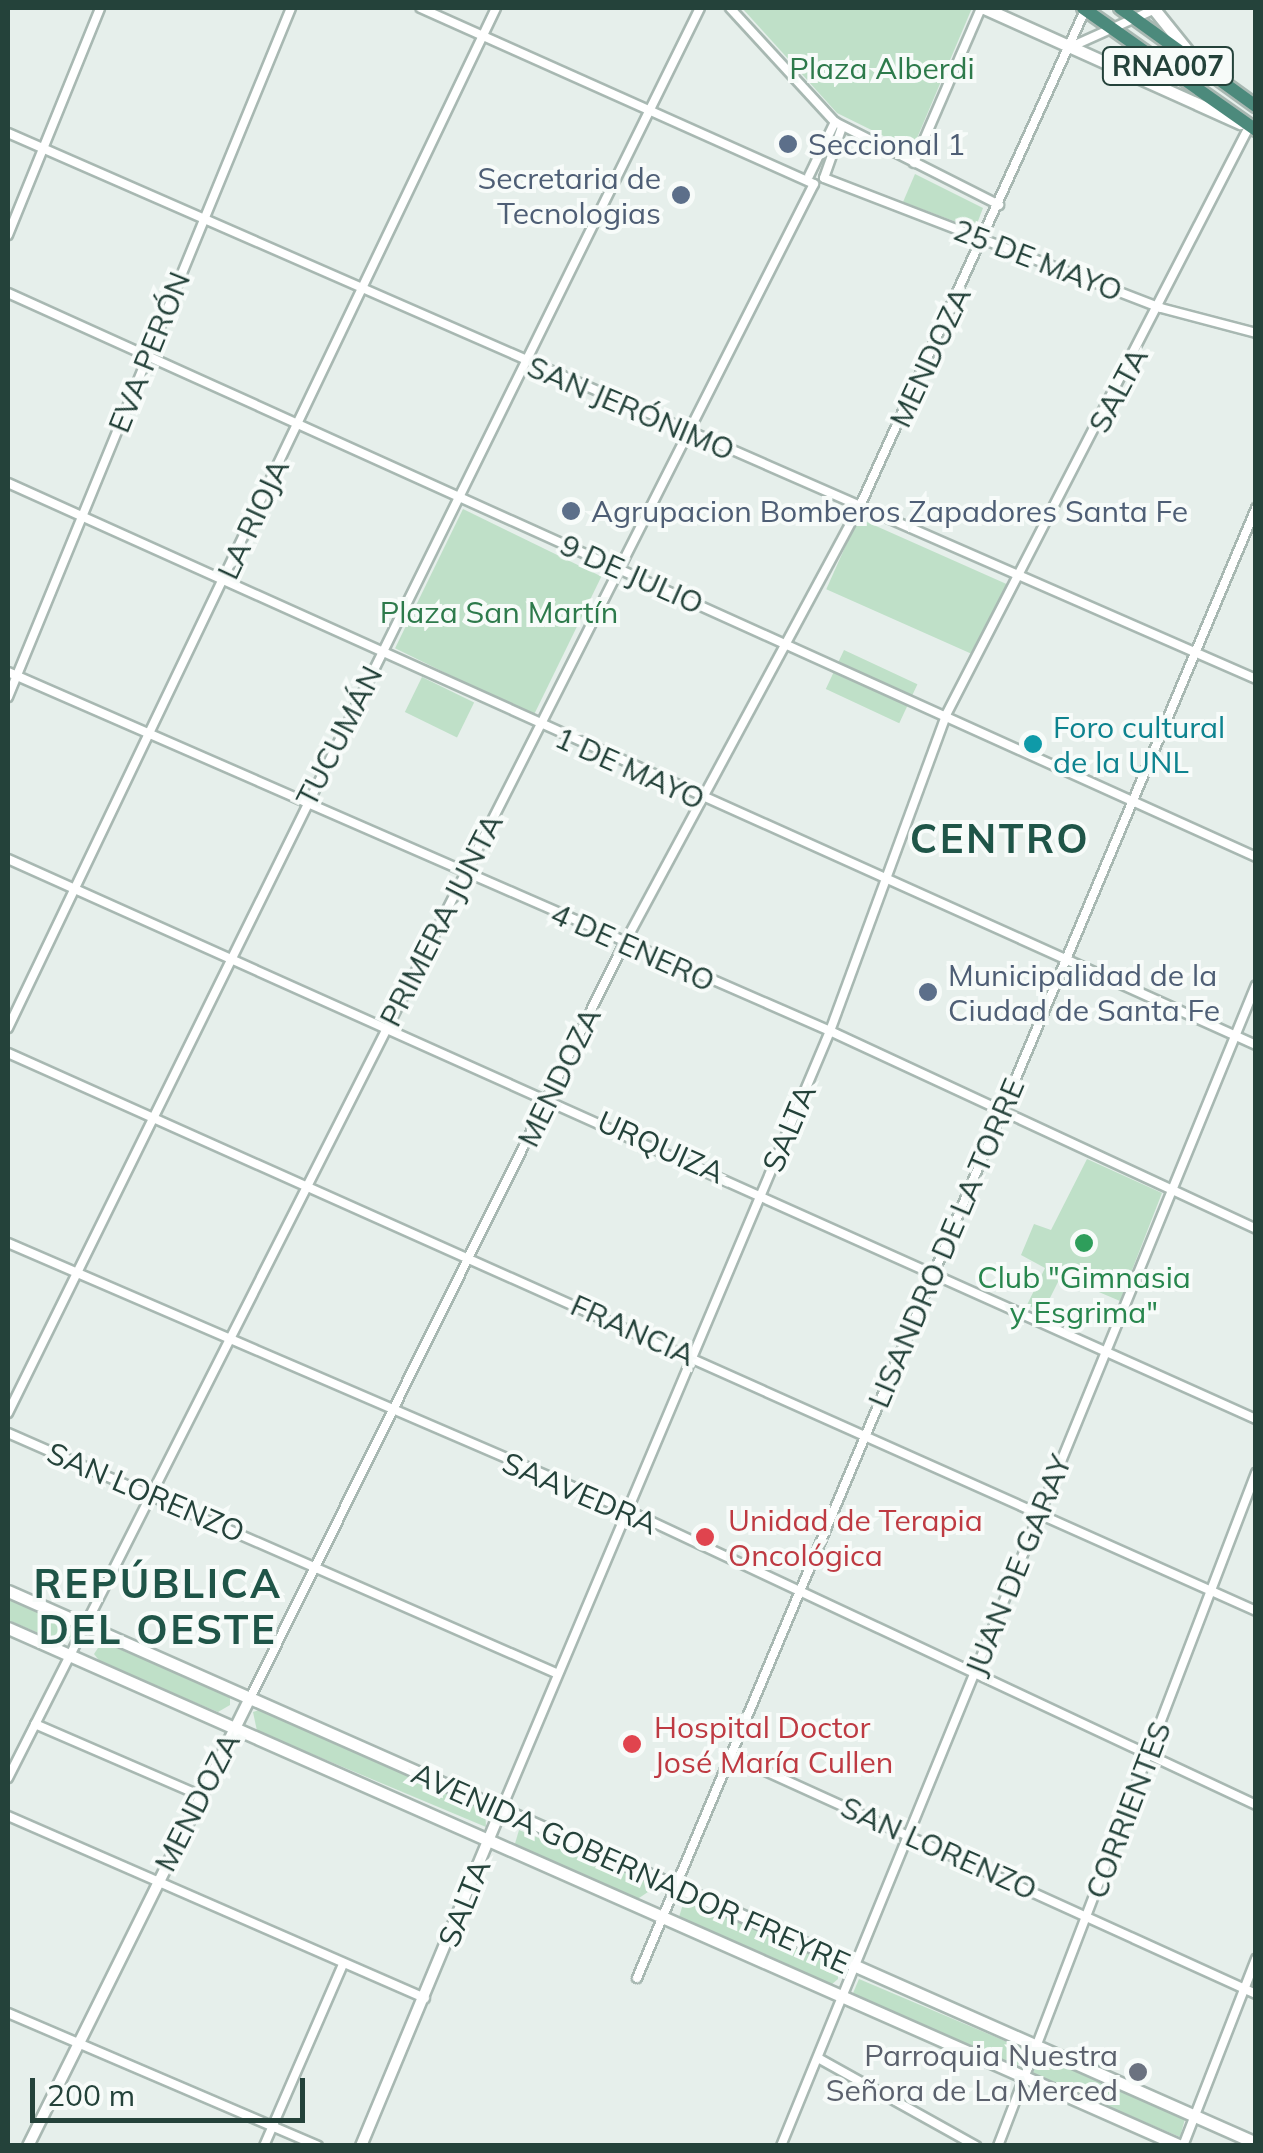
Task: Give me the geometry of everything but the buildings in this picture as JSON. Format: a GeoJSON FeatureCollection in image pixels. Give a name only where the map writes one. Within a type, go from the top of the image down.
{"type":"FeatureCollection","features":[{"type":"Feature","properties":{"kind":"highway","name":"RNA007"},"geometry":{"type":"LineString","coordinates":[[1085,8],[1121,28],[1252,128]]}},
{"type":"Feature","properties":{"kind":"highway","name":"RNA007"},"geometry":{"type":"LineString","coordinates":[[1120,8],[1140,20],[1218,86],[1256,106]]}},
{"type":"Feature","properties":{"kind":"main road"},"geometry":{"type":"LineString","coordinates":[[982,8],[1252,128]]}},
{"type":"Feature","properties":{"kind":"main road"},"geometry":{"type":"LineString","coordinates":[[1154,8],[1218,86]]}},
{"type":"Feature","properties":{"kind":"main road","name":"AVENIDA GOBERNADOR FREYRE"},"geometry":{"type":"LineString","coordinates":[[8,1591],[1256,2143]]}},
{"type":"Feature","properties":{"kind":"main road","name":"AVENIDA GOBERNADOR FREYRE"},"geometry":{"type":"LineString","coordinates":[[8,1628],[1182,2146]]}},
{"type":"Feature","properties":{"kind":"street"},"geometry":{"type":"LineString","coordinates":[[8,235],[100,8]]}},
{"type":"Feature","properties":{"kind":"street","name":"EVA PERÓN"},"geometry":{"type":"LineString","coordinates":[[8,697],[12,674],[82,517],[291,8]]}},
{"type":"Feature","properties":{"kind":"street"},"geometry":{"type":"LineString","coordinates":[[421,8],[812,180]]}},
{"type":"Feature","properties":{"kind":"street","name":"LA RIOJA"},"geometry":{"type":"LineString","coordinates":[[8,1028],[496,8]]}},
{"type":"Feature","properties":{"kind":"street","name":"TUCUMÁN"},"geometry":{"type":"LineString","coordinates":[[8,1413],[305,803],[700,8]]}},
{"type":"Feature","properties":{"kind":"street"},"geometry":{"type":"LineString","coordinates":[[730,8],[838,124],[999,205]]}},
{"type":"Feature","properties":{"kind":"street"},"geometry":{"type":"LineString","coordinates":[[914,163],[982,8]]}},
{"type":"Feature","properties":{"kind":"street","name":"MENDOZA"},"geometry":{"type":"LineString","coordinates":[[28,2146],[624,944],[858,508],[1072,48],[1085,8]]}},
{"type":"Feature","properties":{"kind":"street"},"geometry":{"type":"LineString","coordinates":[[1072,48],[1140,20],[1154,8]]}},
{"type":"Feature","properties":{"kind":"street","name":"25 DE MAYO"},"geometry":{"type":"LineString","coordinates":[[838,124],[824,178],[1161,308],[1256,333]]}},
{"type":"Feature","properties":{"kind":"street","name":"PRIMERA JUNTA"},"geometry":{"type":"LineString","coordinates":[[8,1778],[620,568],[838,124]]}},
{"type":"Feature","properties":{"kind":"street","name":"SALTA"},"geometry":{"type":"LineString","coordinates":[[361,2146],[830,1031],[946,715],[1252,128]]}},
{"type":"Feature","properties":{"kind":"street","name":"SAN JERÓNIMO"},"geometry":{"type":"LineString","coordinates":[[8,133],[523,362],[1256,679]]}},
{"type":"Feature","properties":{"kind":"street","name":"9 DE JULIO"},"geometry":{"type":"LineString","coordinates":[[8,293],[1256,857]]}},
{"type":"Feature","properties":{"kind":"street","name":"1 DE MAYO"},"geometry":{"type":"LineString","coordinates":[[8,484],[539,727],[1256,1045]]}},
{"type":"Feature","properties":{"kind":"street","name":"LISANDRO DE LA TORRE"},"geometry":{"type":"LineString","coordinates":[[637,1978],[864,1431],[1067,963],[1256,508]]}},
{"type":"Feature","properties":{"kind":"street","name":"4 DE ENERO"},"geometry":{"type":"LineString","coordinates":[[12,674],[830,1031],[1256,1229]]}},
{"type":"Feature","properties":{"kind":"street","name":"URQUIZA"},"geometry":{"type":"LineString","coordinates":[[8,859],[386,1030],[550,1096],[1256,1419]]}},
{"type":"Feature","properties":{"kind":"street","name":"JUAN DE GARAY"},"geometry":{"type":"LineString","coordinates":[[781,2146],[1169,1188],[1256,985]]}},
{"type":"Feature","properties":{"kind":"street","name":"FRANCIA"},"geometry":{"type":"LineString","coordinates":[[8,1053],[864,1431],[1256,1611]]}},
{"type":"Feature","properties":{"kind":"street","name":"SAAVEDRA"},"geometry":{"type":"LineString","coordinates":[[8,1242],[391,1413],[629,1511],[1256,1805]]}},
{"type":"Feature","properties":{"kind":"street","name":"SAN LORENZO"},"geometry":{"type":"LineString","coordinates":[[8,1433],[558,1674]]}},
{"type":"Feature","properties":{"kind":"street","name":"CORRIENTES"},"geometry":{"type":"LineString","coordinates":[[998,2146],[1256,1472]]}},
{"type":"Feature","properties":{"kind":"street"},"geometry":{"type":"LineString","coordinates":[[35,1724],[201,1796]]}},
{"type":"Feature","properties":{"kind":"street","name":"SAN LORENZO"},"geometry":{"type":"LineString","coordinates":[[730,1755],[1256,1994]]}},
{"type":"Feature","properties":{"kind":"street"},"geometry":{"type":"LineString","coordinates":[[8,1816],[425,1998]]}},
{"type":"Feature","properties":{"kind":"street"},"geometry":{"type":"LineString","coordinates":[[1182,2146],[1256,1959]]}},
{"type":"Feature","properties":{"kind":"street"},"geometry":{"type":"LineString","coordinates":[[264,2146],[342,1964]]}},
{"type":"Feature","properties":{"kind":"street"},"geometry":{"type":"LineString","coordinates":[[8,2013],[318,2146]]}},
{"type":"Feature","properties":{"kind":"street"},"geometry":{"type":"LineString","coordinates":[[818,2058],[976,2146]]}},
{"type":"Feature","properties":{"kind":"green space","name":"Plaza Alberdi"},"geometry":{"type":"Polygon","coordinates":[[[742,8],[972,8],[912,150],[837,113],[742,8]]]}},
{"type":"Feature","properties":{"kind":"green space"},"geometry":{"type":"Polygon","coordinates":[[[915,174],[983,208],[975,229],[903,202],[915,174]]]}},
{"type":"Feature","properties":{"kind":"green space","name":"Plaza San Martín"},"geometry":{"type":"Polygon","coordinates":[[[463,509],[601,577],[533,716],[395,648],[463,509]]]}},
{"type":"Feature","properties":{"kind":"green space"},"geometry":{"type":"Polygon","coordinates":[[[858,518],[1009,585],[977,656],[826,589],[858,518]]]}},
{"type":"Feature","properties":{"kind":"green space"},"geometry":{"type":"Polygon","coordinates":[[[844,650],[917,684],[899,723],[826,689],[844,650]]]}},
{"type":"Feature","properties":{"kind":"green space"},"geometry":{"type":"Polygon","coordinates":[[[422,677],[474,702],[457,737],[405,712],[422,677]]]}},
{"type":"Feature","properties":{"kind":"green space","name":"Club \"Gimnasia y Esgrima\""},"geometry":{"type":"Polygon","coordinates":[[[1087,1159],[1162,1193],[1120,1301],[1061,1276],[1043,1312],[1027,1305],[1045,1268],[1021,1255],[1034,1224],[1051,1230],[1087,1159]]]}},
{"type":"Feature","properties":{"kind":"green space"},"geometry":{"type":"Polygon","coordinates":[[[8,1597],[74,1626],[74,1635],[62,1643],[8,1620],[8,1597]]]}},
{"type":"Feature","properties":{"kind":"green space"},"geometry":{"type":"Polygon","coordinates":[[[102,1642],[230,1695],[230,1705],[218,1712],[101,1663],[94,1654],[102,1642]]]}},
{"type":"Feature","properties":{"kind":"green space"},"geometry":{"type":"Polygon","coordinates":[[[264,1708],[485,1809],[486,1827],[257,1731],[253,1712],[264,1708]]]}},
{"type":"Feature","properties":{"kind":"green space"},"geometry":{"type":"Polygon","coordinates":[[[519,1830],[648,1882],[648,1892],[636,1900],[514,1847],[519,1830]]]}},
{"type":"Feature","properties":{"kind":"green space"},"geometry":{"type":"Polygon","coordinates":[[[685,1898],[838,1966],[838,1979],[831,1985],[679,1917],[685,1898]]]}},
{"type":"Feature","properties":{"kind":"green space"},"geometry":{"type":"Polygon","coordinates":[[[859,1979],[1025,2049],[1017,2067],[852,1996],[859,1979]]]}},
{"type":"Feature","properties":{"kind":"green space"},"geometry":{"type":"Polygon","coordinates":[[[1040,2054],[1185,2119],[1180,2137],[1032,2074],[1040,2054]]]}},
{"type":"Feature","properties":{"kind":"place","name":"Seccional 1"},"geometry":{"type":"Point","coordinates":[788,144]}},
{"type":"Feature","properties":{"kind":"place","name":"Secretaria de Tecnologias"},"geometry":{"type":"Point","coordinates":[681,195]}},
{"type":"Feature","properties":{"kind":"place","name":"Agrupacion Bomberos Zapadores Santa Fe"},"geometry":{"type":"Point","coordinates":[571,511]}},
{"type":"Feature","properties":{"kind":"place","name":"Foro cultural de la UNL"},"geometry":{"type":"Point","coordinates":[1033,744]}},
{"type":"Feature","properties":{"kind":"place","name":"Municipalidad de la Ciudad de Santa Fe"},"geometry":{"type":"Point","coordinates":[928,992]}},
{"type":"Feature","properties":{"kind":"place","name":"Club \"Gimnasia y Esgrima\""},"geometry":{"type":"Point","coordinates":[1084,1243]}},
{"type":"Feature","properties":{"kind":"place","name":"Unidad de Terapia Oncológica"},"geometry":{"type":"Point","coordinates":[705,1537]}},
{"type":"Feature","properties":{"kind":"place","name":"Hospital Doctor José María Cullen"},"geometry":{"type":"Point","coordinates":[632,1744]}},
{"type":"Feature","properties":{"kind":"place","name":"Parroquia Nuestra Señora de La Merced"},"geometry":{"type":"Point","coordinates":[1138,2072]}},
{"type":"Feature","properties":{"kind":"district","name":"CENTRO"},"geometry":{"type":"Point","coordinates":[1000,838]}},
{"type":"Feature","properties":{"kind":"district","name":"REPÚBLICA DEL OESTE"},"geometry":{"type":"Point","coordinates":[158,1606]}}]}
